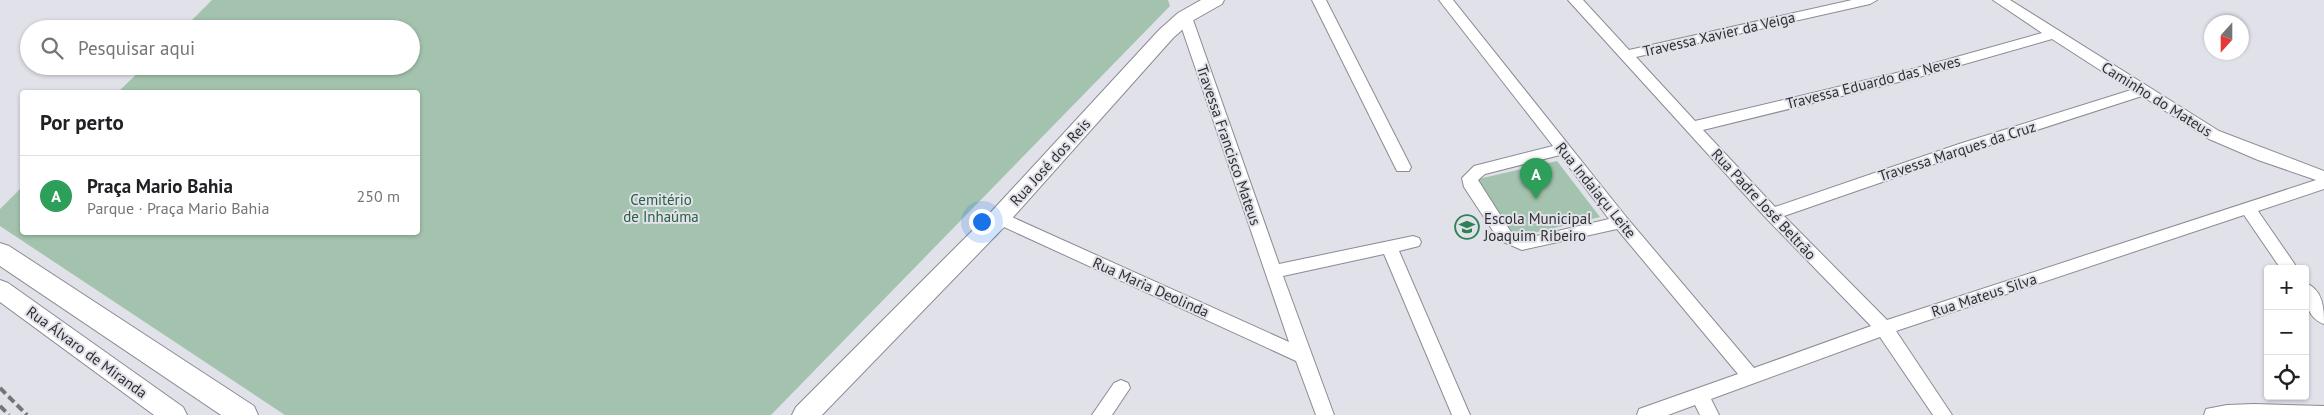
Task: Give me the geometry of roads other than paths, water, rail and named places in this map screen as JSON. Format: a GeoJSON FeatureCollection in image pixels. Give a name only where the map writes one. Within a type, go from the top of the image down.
{"type":"FeatureCollection","features":[{"type":"Feature","properties":{"kind":"main road"},"geometry":{"type":"LineString","coordinates":[[0,253],[244,415]]}},
{"type":"Feature","properties":{"kind":"street","name":"Rua José dos Reis"},"geometry":{"type":"LineString","coordinates":[[805,415],[999,218],[1146,55],[1185,17],[1215,0]]}},
{"type":"Feature","properties":{"kind":"street"},"geometry":{"type":"LineString","coordinates":[[1319,0],[1403,167]]}},
{"type":"Feature","properties":{"kind":"street","name":"Rua Indaiaçu Leite"},"geometry":{"type":"LineString","coordinates":[[1446,0],[1621,222],[1751,377]]}},
{"type":"Feature","properties":{"kind":"street","name":"Rua Padre José Beltrão"},"geometry":{"type":"LineString","coordinates":[[1575,0],[1772,214],[1884,328],[1943,415]]}},
{"type":"Feature","properties":{"kind":"street","name":"Travessa Xavier da Veiga"},"geometry":{"type":"LineString","coordinates":[[1627,55],[1870,0]]}},
{"type":"Feature","properties":{"kind":"street","name":"Caminho do Mateus"},"geometry":{"type":"LineString","coordinates":[[2000,0],[2214,135],[2264,156],[2324,176]]}},
{"type":"Feature","properties":{"kind":"street","name":"Travessa Francisco Mateus"},"geometry":{"type":"LineString","coordinates":[[1185,17],[1273,272],[1326,415]]}},
{"type":"Feature","properties":{"kind":"street","name":"Travessa Eduardo das Neves"},"geometry":{"type":"LineString","coordinates":[[1693,127],[1920,72],[2053,34]]}},
{"type":"Feature","properties":{"kind":"street","name":"Travessa Marques da Cruz"},"geometry":{"type":"LineString","coordinates":[[1772,214],[1964,148],[2143,91]]}},
{"type":"Feature","properties":{"kind":"street"},"geometry":{"type":"LineString","coordinates":[[1562,149],[1480,170],[1470,178],[1470,183],[1505,236],[1522,244],[1532,243],[1621,222]]}},
{"type":"Feature","properties":{"kind":"street","name":"Rua Mateus Silva"},"geometry":{"type":"LineString","coordinates":[[1646,415],[1884,328],[2324,182]]}},
{"type":"Feature","properties":{"kind":"street"},"geometry":{"type":"LineString","coordinates":[[2247,207],[2287,265]]}},
{"type":"Feature","properties":{"kind":"street","name":"Rua Maria Deolinda"},"geometry":{"type":"LineString","coordinates":[[999,218],[1303,356]]}},
{"type":"Feature","properties":{"kind":"street"},"geometry":{"type":"LineString","coordinates":[[1273,272],[1414,242]]}},
{"type":"Feature","properties":{"kind":"street"},"geometry":{"type":"LineString","coordinates":[[1389,247],[1461,415]]}},
{"type":"Feature","properties":{"kind":"street","name":"Rua Álvaro de Miranda"},"geometry":{"type":"LineString","coordinates":[[0,290],[174,415]]}},
{"type":"Feature","properties":{"kind":"street"},"geometry":{"type":"LineString","coordinates":[[2309,296],[2324,317]]}},
{"type":"Feature","properties":{"kind":"street"},"geometry":{"type":"LineString","coordinates":[[1101,415],[1121,388]]}},
{"type":"Feature","properties":{"kind":"street"},"geometry":{"type":"LineString","coordinates":[[1699,396],[1710,415]]}},
{"type":"Feature","properties":{"kind":"street"},"geometry":{"type":"LineString","coordinates":[[2213,415],[2229,412],[2258,411],[2324,414]]}},
{"type":"Feature","properties":{"kind":"railway"},"geometry":{"type":"LineString","coordinates":[[0,388],[27,415]]}},
{"type":"Feature","properties":{"kind":"railway"},"geometry":{"type":"LineString","coordinates":[[0,406],[9,415]]}},
{"type":"Feature","properties":{"kind":"place","name":"Praça Mario Bahia"},"geometry":{"type":"Point","coordinates":[1536,199]}},
{"type":"Feature","properties":{"kind":"place","name":"Escola Municipal Joaquim Ribeiro"},"geometry":{"type":"Point","coordinates":[1467,227]}},
{"type":"Feature","properties":{"kind":"park label","name":"Cemitério de Inhaúma"},"geometry":{"type":"Point","coordinates":[661,208]}}]}
